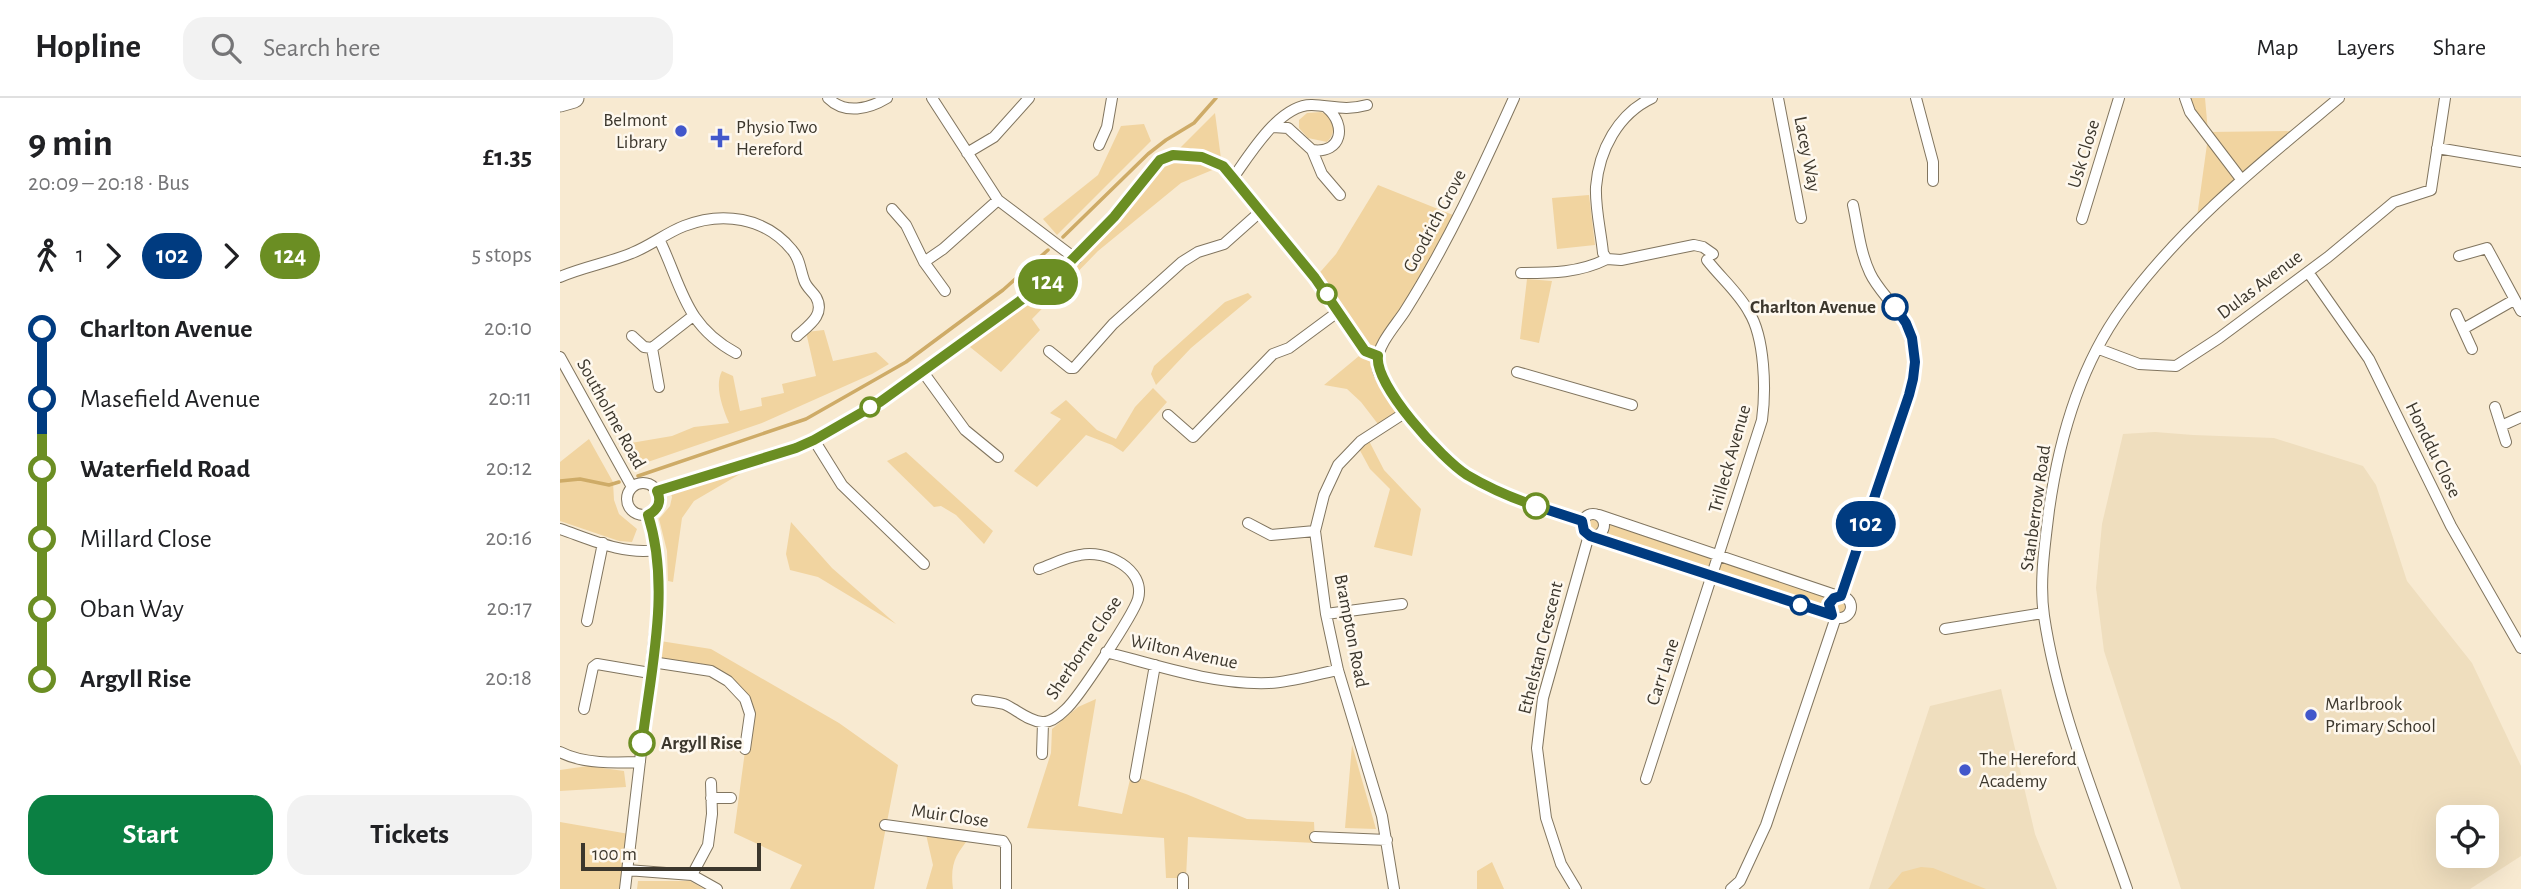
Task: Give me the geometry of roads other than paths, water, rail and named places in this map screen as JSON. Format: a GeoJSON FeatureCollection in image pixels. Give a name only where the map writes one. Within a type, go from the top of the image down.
{"type":"FeatureCollection","features":[{"type":"Feature","properties":{"kind":"highway"},"geometry":{"type":"LineString","coordinates":[[560,102],[574,98]]}},
{"type":"Feature","properties":{"kind":"street"},"geometry":{"type":"LineString","coordinates":[[828,98],[836,105],[852,109],[875,106],[887,98]]}},
{"type":"Feature","properties":{"kind":"street"},"geometry":{"type":"LineString","coordinates":[[932,98],[998,200],[1076,259]]}},
{"type":"Feature","properties":{"kind":"street"},"geometry":{"type":"LineString","coordinates":[[967,153],[993,136],[1029,98]]}},
{"type":"Feature","properties":{"kind":"street"},"geometry":{"type":"LineString","coordinates":[[1100,145],[1107,127],[1112,98]]}},
{"type":"Feature","properties":{"kind":"street","name":"Goodrich Grove"},"geometry":{"type":"LineString","coordinates":[[1378,356],[1447,239],[1514,98]]}},
{"type":"Feature","properties":{"kind":"street"},"geometry":{"type":"LineString","coordinates":[[1521,273],[1563,274],[1607,260],[1603,253],[1596,190],[1602,157],[1619,124],[1629,112],[1652,98]]}},
{"type":"Feature","properties":{"kind":"street","name":"Lacey Way"},"geometry":{"type":"LineString","coordinates":[[1778,98],[1801,218]]}},
{"type":"Feature","properties":{"kind":"street"},"geometry":{"type":"LineString","coordinates":[[1916,98],[1933,162],[1933,181]]}},
{"type":"Feature","properties":{"kind":"street","name":"Usk Close"},"geometry":{"type":"LineString","coordinates":[[2082,219],[2119,98]]}},
{"type":"Feature","properties":{"kind":"street"},"geometry":{"type":"LineString","coordinates":[[2185,98],[2190,112],[2241,179]]}},
{"type":"Feature","properties":{"kind":"street","name":"Stanberrow Road"},"geometry":{"type":"LineString","coordinates":[[2127,889],[2060,696],[2043,612],[2044,551],[2055,468],[2069,416],[2099,349],[2121,309],[2156,265],[2241,179],[2339,98]]}},
{"type":"Feature","properties":{"kind":"street"},"geometry":{"type":"LineString","coordinates":[[2445,98],[2437,148],[2521,162]]}},
{"type":"Feature","properties":{"kind":"street"},"geometry":{"type":"LineString","coordinates":[[1233,178],[1273,127],[1296,107],[1313,105],[1343,109],[1367,105]]}},
{"type":"Feature","properties":{"kind":"street"},"geometry":{"type":"LineString","coordinates":[[1273,127],[1288,128],[1312,150],[1328,149],[1339,133],[1337,117],[1327,108]]}},
{"type":"Feature","properties":{"kind":"street","name":"Dulas Avenue"},"geometry":{"type":"LineString","coordinates":[[2099,349],[2138,364],[2176,366],[2219,338],[2394,202],[2431,190],[2437,148]]}},
{"type":"Feature","properties":{"kind":"street"},"geometry":{"type":"LineString","coordinates":[[1312,150],[1322,174],[1340,195]]}},
{"type":"Feature","properties":{"kind":"street"},"geometry":{"type":"LineString","coordinates":[[657,491],[769,457],[814,440],[880,402],[1076,259],[1160,160],[1173,155],[1202,157],[1223,166],[1296,253],[1365,351],[1378,356],[1377,365],[1381,376],[1406,412],[1441,453],[1464,473],[1493,489],[1582,521]]}},
{"type":"Feature","properties":{"kind":"street"},"geometry":{"type":"LineString","coordinates":[[924,262],[943,249],[998,200]]}},
{"type":"Feature","properties":{"kind":"street"},"geometry":{"type":"LineString","coordinates":[[1731,889],[1740,881],[1766,825],[1834,616],[1829,604],[1840,596],[1909,395],[1915,362],[1912,338],[1906,323],[1874,282],[1863,255],[1853,205]]}},
{"type":"Feature","properties":{"kind":"street"},"geometry":{"type":"LineString","coordinates":[[892,209],[906,225],[924,262],[945,291]]}},
{"type":"Feature","properties":{"kind":"street"},"geometry":{"type":"LineString","coordinates":[[1049,351],[1070,368],[1074,368],[1113,324],[1182,262],[1198,252],[1224,244],[1261,212]]}},
{"type":"Feature","properties":{"kind":"street"},"geometry":{"type":"LineString","coordinates":[[560,277],[629,255],[701,220],[721,217],[754,223],[773,232],[793,250],[804,280],[819,304],[817,318],[797,336]]}},
{"type":"Feature","properties":{"kind":"street"},"geometry":{"type":"LineString","coordinates":[[659,239],[678,288],[693,316],[715,340],[736,354]]}},
{"type":"Feature","properties":{"kind":"street","name":"Trilleck Avenue"},"geometry":{"type":"LineString","coordinates":[[1607,260],[1621,260],[1694,244],[1703,247],[1750,312],[1761,349],[1765,397],[1762,420],[1713,576]]}},
{"type":"Feature","properties":{"kind":"street"},"geometry":{"type":"LineString","coordinates":[[2459,256],[2487,248],[2521,311]]}},
{"type":"Feature","properties":{"kind":"street","name":"Honddu Close"},"geometry":{"type":"LineString","coordinates":[[2308,271],[2369,359],[2451,526],[2521,648]]}},
{"type":"Feature","properties":{"kind":"street"},"geometry":{"type":"LineString","coordinates":[[2463,329],[2514,300]]}},
{"type":"Feature","properties":{"kind":"street"},"geometry":{"type":"LineString","coordinates":[[1168,415],[1194,437],[1273,354],[1289,348],[1339,311]]}},
{"type":"Feature","properties":{"kind":"street"},"geometry":{"type":"LineString","coordinates":[[2456,314],[2473,349]]}},
{"type":"Feature","properties":{"kind":"street"},"geometry":{"type":"LineString","coordinates":[[632,336],[644,347],[652,348],[693,316]]}},
{"type":"Feature","properties":{"kind":"street"},"geometry":{"type":"LineString","coordinates":[[652,348],[659,387]]}},
{"type":"Feature","properties":{"kind":"street","name":"Southolme Road"},"geometry":{"type":"LineString","coordinates":[[560,357],[564,375],[632,487]]}},
{"type":"Feature","properties":{"kind":"street"},"geometry":{"type":"LineString","coordinates":[[923,372],[965,430],[998,457]]}},
{"type":"Feature","properties":{"kind":"street"},"geometry":{"type":"LineString","coordinates":[[1517,372],[1632,405]]}},
{"type":"Feature","properties":{"kind":"street"},"geometry":{"type":"LineString","coordinates":[[2495,407],[2506,442]]}},
{"type":"Feature","properties":{"kind":"street","name":"Brampton Road"},"geometry":{"type":"LineString","coordinates":[[1394,889],[1387,840],[1374,786],[1338,670],[1326,614],[1315,531],[1324,495],[1338,465],[1361,441],[1406,412]]}},
{"type":"Feature","properties":{"kind":"street"},"geometry":{"type":"LineString","coordinates":[[2501,426],[2521,417]]}},
{"type":"Feature","properties":{"kind":"street"},"geometry":{"type":"LineString","coordinates":[[814,440],[842,485],[924,564]]}},
{"type":"Feature","properties":{"kind":"street"},"geometry":{"type":"LineString","coordinates":[[646,483],[657,491],[659,503],[655,510],[648,515],[637,514],[629,507],[627,496],[632,487],[646,483]]}},
{"type":"Feature","properties":{"kind":"street"},"geometry":{"type":"LineString","coordinates":[[1590,514],[1599,515],[1840,596],[1850,603],[1850,612],[1843,618],[1834,616],[1591,536],[1584,531],[1582,521],[1590,514]]}},
{"type":"Feature","properties":{"kind":"street"},"geometry":{"type":"LineString","coordinates":[[625,889],[660,590],[657,550],[648,515]]}},
{"type":"Feature","properties":{"kind":"street"},"geometry":{"type":"LineString","coordinates":[[1591,536],[1599,534],[1604,527],[1599,515]]}},
{"type":"Feature","properties":{"kind":"street"},"geometry":{"type":"LineString","coordinates":[[1248,523],[1270,535],[1315,531]]}},
{"type":"Feature","properties":{"kind":"street"},"geometry":{"type":"LineString","coordinates":[[560,529],[627,551],[640,553],[657,550]]}},
{"type":"Feature","properties":{"kind":"street","name":"Ethelstan Crescent"},"geometry":{"type":"LineString","coordinates":[[1576,889],[1561,864],[1546,818],[1537,748],[1543,698],[1591,536]]}},
{"type":"Feature","properties":{"kind":"street"},"geometry":{"type":"LineString","coordinates":[[587,621],[603,543]]}},
{"type":"Feature","properties":{"kind":"street","name":"Sherborne Close"},"geometry":{"type":"LineString","coordinates":[[977,699],[1004,705],[1043,723],[1055,718],[1067,709],[1137,601],[1138,582],[1132,572],[1113,559],[1082,554],[1040,569]]}},
{"type":"Feature","properties":{"kind":"street","name":"Carr Lane"},"geometry":{"type":"LineString","coordinates":[[1646,779],[1713,576]]}},
{"type":"Feature","properties":{"kind":"street"},"geometry":{"type":"LineString","coordinates":[[1326,614],[1402,604]]}},
{"type":"Feature","properties":{"kind":"street"},"geometry":{"type":"LineString","coordinates":[[1945,629],[2043,612]]}},
{"type":"Feature","properties":{"kind":"street","name":"Wilton Avenue"},"geometry":{"type":"LineString","coordinates":[[1106,652],[1206,678],[1260,683],[1338,670]]}},
{"type":"Feature","properties":{"kind":"street"},"geometry":{"type":"LineString","coordinates":[[584,709],[593,667],[597,664],[711,671],[728,681],[745,699],[750,714],[745,749]]}},
{"type":"Feature","properties":{"kind":"street"},"geometry":{"type":"LineString","coordinates":[[1135,777],[1155,665]]}},
{"type":"Feature","properties":{"kind":"street"},"geometry":{"type":"LineString","coordinates":[[1042,754],[1043,723]]}},
{"type":"Feature","properties":{"kind":"street"},"geometry":{"type":"LineString","coordinates":[[560,752],[587,760],[640,762]]}},
{"type":"Feature","properties":{"kind":"street"},"geometry":{"type":"LineString","coordinates":[[692,875],[708,845],[712,814],[711,783]]}},
{"type":"Feature","properties":{"kind":"street"},"geometry":{"type":"LineString","coordinates":[[711,798],[731,798]]}},
{"type":"Feature","properties":{"kind":"street","name":"Muir Close"},"geometry":{"type":"LineString","coordinates":[[885,825],[1003,841],[1006,846],[1006,889]]}},
{"type":"Feature","properties":{"kind":"street"},"geometry":{"type":"LineString","coordinates":[[1315,837],[1387,840]]}},
{"type":"Feature","properties":{"kind":"street"},"geometry":{"type":"LineString","coordinates":[[628,870],[692,875],[717,889]]}},
{"type":"Feature","properties":{"kind":"waterway"},"geometry":{"type":"LineString","coordinates":[[1063,237],[1148,154],[1194,123],[1216,98]]}},
{"type":"Feature","properties":{"kind":"waterway"},"geometry":{"type":"LineString","coordinates":[[638,476],[806,419],[906,362],[1003,290],[1048,250]]}},
{"type":"Feature","properties":{"kind":"waterway"},"geometry":{"type":"LineString","coordinates":[[560,481],[580,479],[609,485],[619,482]]}},
{"type":"Feature","properties":{"kind":"place","name":"Belmont Library"},"geometry":{"type":"Point","coordinates":[681,131]}},
{"type":"Feature","properties":{"kind":"place","name":"Physio Two Hereford"},"geometry":{"type":"Point","coordinates":[720,138]}},
{"type":"Feature","properties":{"kind":"place","name":"Charlton Avenue"},"geometry":{"type":"Point","coordinates":[1895,307]}},
{"type":"Feature","properties":{"kind":"place","name":"Marlbrook Primary School"},"geometry":{"type":"Point","coordinates":[2311,715]}},
{"type":"Feature","properties":{"kind":"place","name":"Argyll Rise"},"geometry":{"type":"Point","coordinates":[642,743]}},
{"type":"Feature","properties":{"kind":"place","name":"The Hereford Academy"},"geometry":{"type":"Point","coordinates":[1965,770]}}]}
